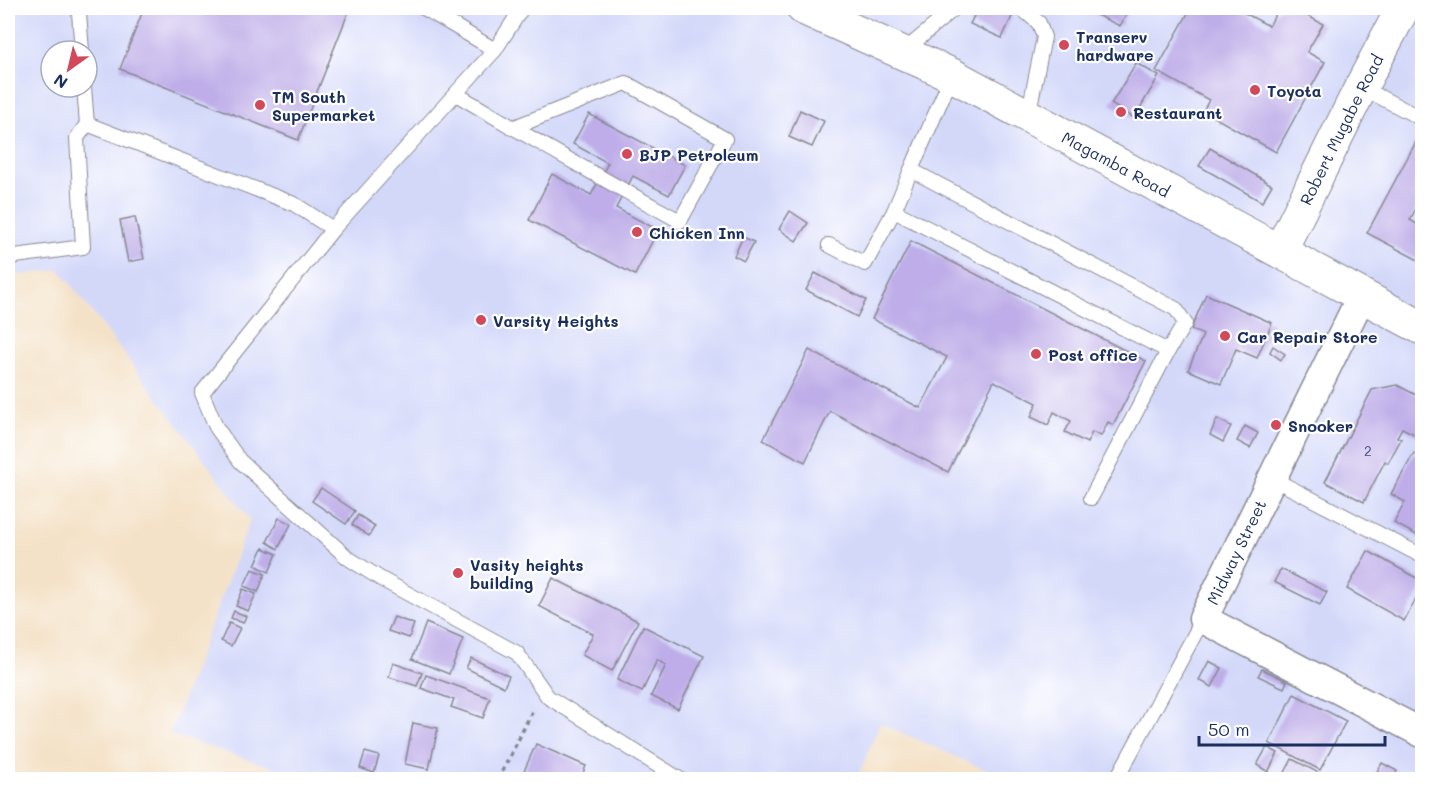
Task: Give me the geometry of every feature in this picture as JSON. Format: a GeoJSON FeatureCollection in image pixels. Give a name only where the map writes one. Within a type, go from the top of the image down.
{"type":"FeatureCollection","features":[{"type":"Feature","properties":{"kind":"main road","name":"Magamba Road"},"geometry":{"type":"LineString","coordinates":[[803,8],[952,75],[1422,328]]}},
{"type":"Feature","properties":{"kind":"main road","name":"Robert Mugabe Road"},"geometry":{"type":"LineString","coordinates":[[1280,251],[1403,8]]}},
{"type":"Feature","properties":{"kind":"street","name":"Midway Street"},"geometry":{"type":"LineString","coordinates":[[1362,295],[1203,619],[1422,733]]}},
{"type":"Feature","properties":{"kind":"lane"},"geometry":{"type":"LineString","coordinates":[[81,39],[79,13],[82,8]]}},
{"type":"Feature","properties":{"kind":"lane"},"geometry":{"type":"LineString","coordinates":[[424,8],[495,50]]}},
{"type":"Feature","properties":{"kind":"lane"},"geometry":{"type":"LineString","coordinates":[[522,8],[495,50],[333,229],[202,393],[216,427],[240,461],[348,558],[381,579],[517,653],[548,697],[681,780]]}},
{"type":"Feature","properties":{"kind":"lane"},"geometry":{"type":"LineString","coordinates":[[902,53],[955,8]]}},
{"type":"Feature","properties":{"kind":"lane"},"geometry":{"type":"LineString","coordinates":[[1021,8],[1039,23],[1044,37],[1028,116]]}},
{"type":"Feature","properties":{"kind":"lane"},"geometry":{"type":"LineString","coordinates":[[829,245],[865,264],[894,211],[952,75]]}},
{"type":"Feature","properties":{"kind":"lane"},"geometry":{"type":"LineString","coordinates":[[456,94],[512,128],[574,165],[680,221],[724,139],[626,83],[512,128]]}},
{"type":"Feature","properties":{"kind":"lane"},"geometry":{"type":"LineString","coordinates":[[1361,87],[1422,119]]}},
{"type":"Feature","properties":{"kind":"lane"},"geometry":{"type":"LineString","coordinates":[[8,257],[83,247],[77,138],[87,124],[85,99]]}},
{"type":"Feature","properties":{"kind":"lane"},"geometry":{"type":"LineString","coordinates":[[87,124],[294,204],[333,229]]}},
{"type":"Feature","properties":{"kind":"lane"},"geometry":{"type":"LineString","coordinates":[[911,170],[1176,309],[1185,323],[1091,498]]}},
{"type":"Feature","properties":{"kind":"lane"},"geometry":{"type":"LineString","coordinates":[[894,211],[1168,351]]}},
{"type":"Feature","properties":{"kind":"lane"},"geometry":{"type":"LineString","coordinates":[[1273,479],[1422,556]]}},
{"type":"Feature","properties":{"kind":"lane"},"geometry":{"type":"LineString","coordinates":[[1116,780],[1203,619]]}},
{"type":"Feature","properties":{"kind":"path"},"geometry":{"type":"LineString","coordinates":[[498,780],[538,700],[548,697]]}},
{"type":"Feature","properties":{"kind":"shaded area"},"geometry":{"type":"Polygon","coordinates":[[[8,8],[1422,8],[1422,779],[1006,779],[880,723],[857,779],[310,780],[170,734],[250,520],[60,270],[8,276],[8,8]]]}},
{"type":"Feature","properties":{"kind":"building","name":"TM South Supermarket"},"geometry":{"type":"Polygon","coordinates":[[[144,8],[350,8],[298,140],[120,69],[144,8]]]}},
{"type":"Feature","properties":{"kind":"building"},"geometry":{"type":"Polygon","coordinates":[[[978,8],[1016,8],[1002,38],[970,24],[978,8]]]}},
{"type":"Feature","properties":{"kind":"building"},"geometry":{"type":"Polygon","coordinates":[[[1082,8],[1130,8],[1120,26],[1082,8]]]}},
{"type":"Feature","properties":{"kind":"building"},"geometry":{"type":"Polygon","coordinates":[[[1191,8],[1235,8],[1269,26],[1279,8],[1292,8],[1323,24],[1307,52],[1325,62],[1276,152],[1203,111],[1209,100],[1156,71],[1191,8]]]}},
{"type":"Feature","properties":{"kind":"building"},"geometry":{"type":"Polygon","coordinates":[[[1136,63],[1159,76],[1134,118],[1111,104],[1136,63]]]}},
{"type":"Feature","properties":{"kind":"building"},"geometry":{"type":"Polygon","coordinates":[[[800,110],[824,121],[812,147],[789,137],[800,110]]]}},
{"type":"Feature","properties":{"kind":"building"},"geometry":{"type":"Polygon","coordinates":[[[589,114],[685,165],[669,195],[633,176],[616,208],[658,230],[635,275],[529,220],[552,174],[591,195],[608,163],[573,144],[589,114]]]}},
{"type":"Feature","properties":{"kind":"building"},"geometry":{"type":"Polygon","coordinates":[[[1418,138],[1422,141],[1422,197],[1410,220],[1422,227],[1422,262],[1367,233],[1418,138]]]}},
{"type":"Feature","properties":{"kind":"building"},"geometry":{"type":"Polygon","coordinates":[[[1210,148],[1272,185],[1262,202],[1199,166],[1210,148]]]}},
{"type":"Feature","properties":{"kind":"building"},"geometry":{"type":"Polygon","coordinates":[[[790,211],[808,223],[796,241],[779,229],[790,211]]]}},
{"type":"Feature","properties":{"kind":"building"},"geometry":{"type":"Polygon","coordinates":[[[135,217],[144,259],[128,262],[120,220],[135,217]]]}},
{"type":"Feature","properties":{"kind":"building"},"geometry":{"type":"Polygon","coordinates":[[[743,237],[754,242],[744,261],[734,256],[743,237]]]}},
{"type":"Feature","properties":{"kind":"building","name":"Post office"},"geometry":{"type":"Polygon","coordinates":[[[911,241],[1146,361],[1113,425],[1108,422],[1101,436],[1092,432],[1087,443],[1065,432],[1071,421],[1054,412],[1048,425],[1031,417],[1037,403],[994,381],[948,472],[830,411],[805,462],[763,440],[809,350],[920,408],[947,357],[872,319],[911,241]]]}},
{"type":"Feature","properties":{"kind":"building"},"geometry":{"type":"Polygon","coordinates":[[[815,273],[866,300],[857,317],[806,290],[815,273]]]}},
{"type":"Feature","properties":{"kind":"building"},"geometry":{"type":"Polygon","coordinates":[[[1206,294],[1272,323],[1257,358],[1236,349],[1221,384],[1188,370],[1203,335],[1191,329],[1206,294]]]}},
{"type":"Feature","properties":{"kind":"building"},"geometry":{"type":"Polygon","coordinates":[[[1273,346],[1285,354],[1281,360],[1270,352],[1273,346]]]}},
{"type":"Feature","properties":{"kind":"building"},"geometry":{"type":"Polygon","coordinates":[[[1397,385],[1422,398],[1422,438],[1402,428],[1397,437],[1401,439],[1388,463],[1385,461],[1364,502],[1325,482],[1372,390],[1397,385]]]}},
{"type":"Feature","properties":{"kind":"building"},"geometry":{"type":"Polygon","coordinates":[[[1217,419],[1231,426],[1223,442],[1210,435],[1217,419]]]}},
{"type":"Feature","properties":{"kind":"building"},"geometry":{"type":"Polygon","coordinates":[[[1245,426],[1258,433],[1250,448],[1237,441],[1245,426]]]}},
{"type":"Feature","properties":{"kind":"building"},"geometry":{"type":"Polygon","coordinates":[[[1414,453],[1422,458],[1422,538],[1394,523],[1405,502],[1391,494],[1414,453]]]}},
{"type":"Feature","properties":{"kind":"building"},"geometry":{"type":"Polygon","coordinates":[[[321,488],[355,511],[346,524],[312,501],[321,488]]]}},
{"type":"Feature","properties":{"kind":"building"},"geometry":{"type":"Polygon","coordinates":[[[358,515],[375,526],[369,536],[352,525],[358,515]]]}},
{"type":"Feature","properties":{"kind":"building"},"geometry":{"type":"Polygon","coordinates":[[[279,518],[291,524],[278,549],[267,542],[279,518]]]}},
{"type":"Feature","properties":{"kind":"building"},"geometry":{"type":"Polygon","coordinates":[[[263,548],[277,554],[269,572],[255,565],[263,548]]]}},
{"type":"Feature","properties":{"kind":"building"},"geometry":{"type":"Polygon","coordinates":[[[1368,551],[1422,581],[1422,587],[1404,621],[1347,589],[1368,551]]]}},
{"type":"Feature","properties":{"kind":"building"},"geometry":{"type":"Polygon","coordinates":[[[252,569],[265,574],[258,592],[244,586],[252,569]]]}},
{"type":"Feature","properties":{"kind":"building"},"geometry":{"type":"Polygon","coordinates":[[[1281,569],[1327,592],[1320,605],[1274,582],[1281,569]]]}},
{"type":"Feature","properties":{"kind":"building"},"geometry":{"type":"Polygon","coordinates":[[[553,578],[638,621],[612,671],[582,655],[593,634],[539,606],[553,578]]]}},
{"type":"Feature","properties":{"kind":"building"},"geometry":{"type":"Polygon","coordinates":[[[243,589],[256,594],[248,611],[236,606],[243,589]]]}},
{"type":"Feature","properties":{"kind":"building"},"geometry":{"type":"Polygon","coordinates":[[[234,611],[246,616],[243,623],[231,618],[234,611]]]}},
{"type":"Feature","properties":{"kind":"building"},"geometry":{"type":"Polygon","coordinates":[[[394,617],[414,624],[409,638],[388,631],[394,617]]]}},
{"type":"Feature","properties":{"kind":"building"},"geometry":{"type":"Polygon","coordinates":[[[229,623],[240,628],[231,646],[221,641],[229,623]]]}},
{"type":"Feature","properties":{"kind":"building"},"geometry":{"type":"Polygon","coordinates":[[[426,623],[463,639],[449,674],[412,659],[426,623]]]}},
{"type":"Feature","properties":{"kind":"building"},"geometry":{"type":"Polygon","coordinates":[[[643,626],[704,656],[678,709],[651,696],[666,665],[657,660],[642,692],[617,680],[643,626]]]}},
{"type":"Feature","properties":{"kind":"building"},"geometry":{"type":"Polygon","coordinates":[[[471,658],[509,676],[504,687],[466,668],[471,658]]]}},
{"type":"Feature","properties":{"kind":"building"},"geometry":{"type":"Polygon","coordinates":[[[1209,661],[1222,668],[1212,687],[1199,680],[1209,661]]]}},
{"type":"Feature","properties":{"kind":"building"},"geometry":{"type":"Polygon","coordinates":[[[393,663],[422,673],[417,686],[389,677],[393,663]]]}},
{"type":"Feature","properties":{"kind":"building"},"geometry":{"type":"Polygon","coordinates":[[[1262,669],[1287,681],[1284,688],[1258,676],[1262,669]]]}},
{"type":"Feature","properties":{"kind":"building"},"geometry":{"type":"Polygon","coordinates":[[[426,675],[490,698],[483,718],[451,707],[454,700],[421,688],[426,675]]]}},
{"type":"Feature","properties":{"kind":"building"},"geometry":{"type":"Polygon","coordinates":[[[1294,694],[1346,721],[1320,770],[1269,743],[1294,694]]]}},
{"type":"Feature","properties":{"kind":"building"},"geometry":{"type":"Polygon","coordinates":[[[413,723],[438,728],[429,769],[405,764],[413,723]]]}},
{"type":"Feature","properties":{"kind":"building"},"geometry":{"type":"Polygon","coordinates":[[[536,744],[586,766],[580,780],[520,780],[536,744]]]}},
{"type":"Feature","properties":{"kind":"building"},"geometry":{"type":"Polygon","coordinates":[[[1267,747],[1278,753],[1268,772],[1257,765],[1267,747]]]}},
{"type":"Feature","properties":{"kind":"building"},"geometry":{"type":"Polygon","coordinates":[[[365,752],[379,756],[374,773],[360,768],[365,752]]]}},
{"type":"Feature","properties":{"kind":"building"},"geometry":{"type":"Polygon","coordinates":[[[1292,759],[1319,773],[1316,780],[1281,780],[1292,759]]]}},
{"type":"Feature","properties":{"kind":"building"},"geometry":{"type":"Polygon","coordinates":[[[1382,763],[1397,771],[1392,780],[1384,780],[1375,775],[1382,763]]]}},
{"type":"Feature","properties":{"kind":"place","name":"Transerv hardware"},"geometry":{"type":"Point","coordinates":[1064,45]}},
{"type":"Feature","properties":{"kind":"place","name":"Toyota"},"geometry":{"type":"Point","coordinates":[1255,90]}},
{"type":"Feature","properties":{"kind":"place","name":"TM South Supermarket"},"geometry":{"type":"Point","coordinates":[260,105]}},
{"type":"Feature","properties":{"kind":"place","name":"Restaurant"},"geometry":{"type":"Point","coordinates":[1121,112]}},
{"type":"Feature","properties":{"kind":"place","name":"BJP Petroleum"},"geometry":{"type":"Point","coordinates":[627,154]}},
{"type":"Feature","properties":{"kind":"place","name":"Chicken Inn"},"geometry":{"type":"Point","coordinates":[637,232]}},
{"type":"Feature","properties":{"kind":"place","name":"Varsity Heights"},"geometry":{"type":"Point","coordinates":[481,320]}},
{"type":"Feature","properties":{"kind":"place","name":"Car Repair Store"},"geometry":{"type":"Point","coordinates":[1225,336]}},
{"type":"Feature","properties":{"kind":"place","name":"Post office"},"geometry":{"type":"Point","coordinates":[1036,354]}},
{"type":"Feature","properties":{"kind":"place","name":"Snooker"},"geometry":{"type":"Point","coordinates":[1276,425]}},
{"type":"Feature","properties":{"kind":"place","name":"Vasity heights building"},"geometry":{"type":"Point","coordinates":[458,573]}}]}
